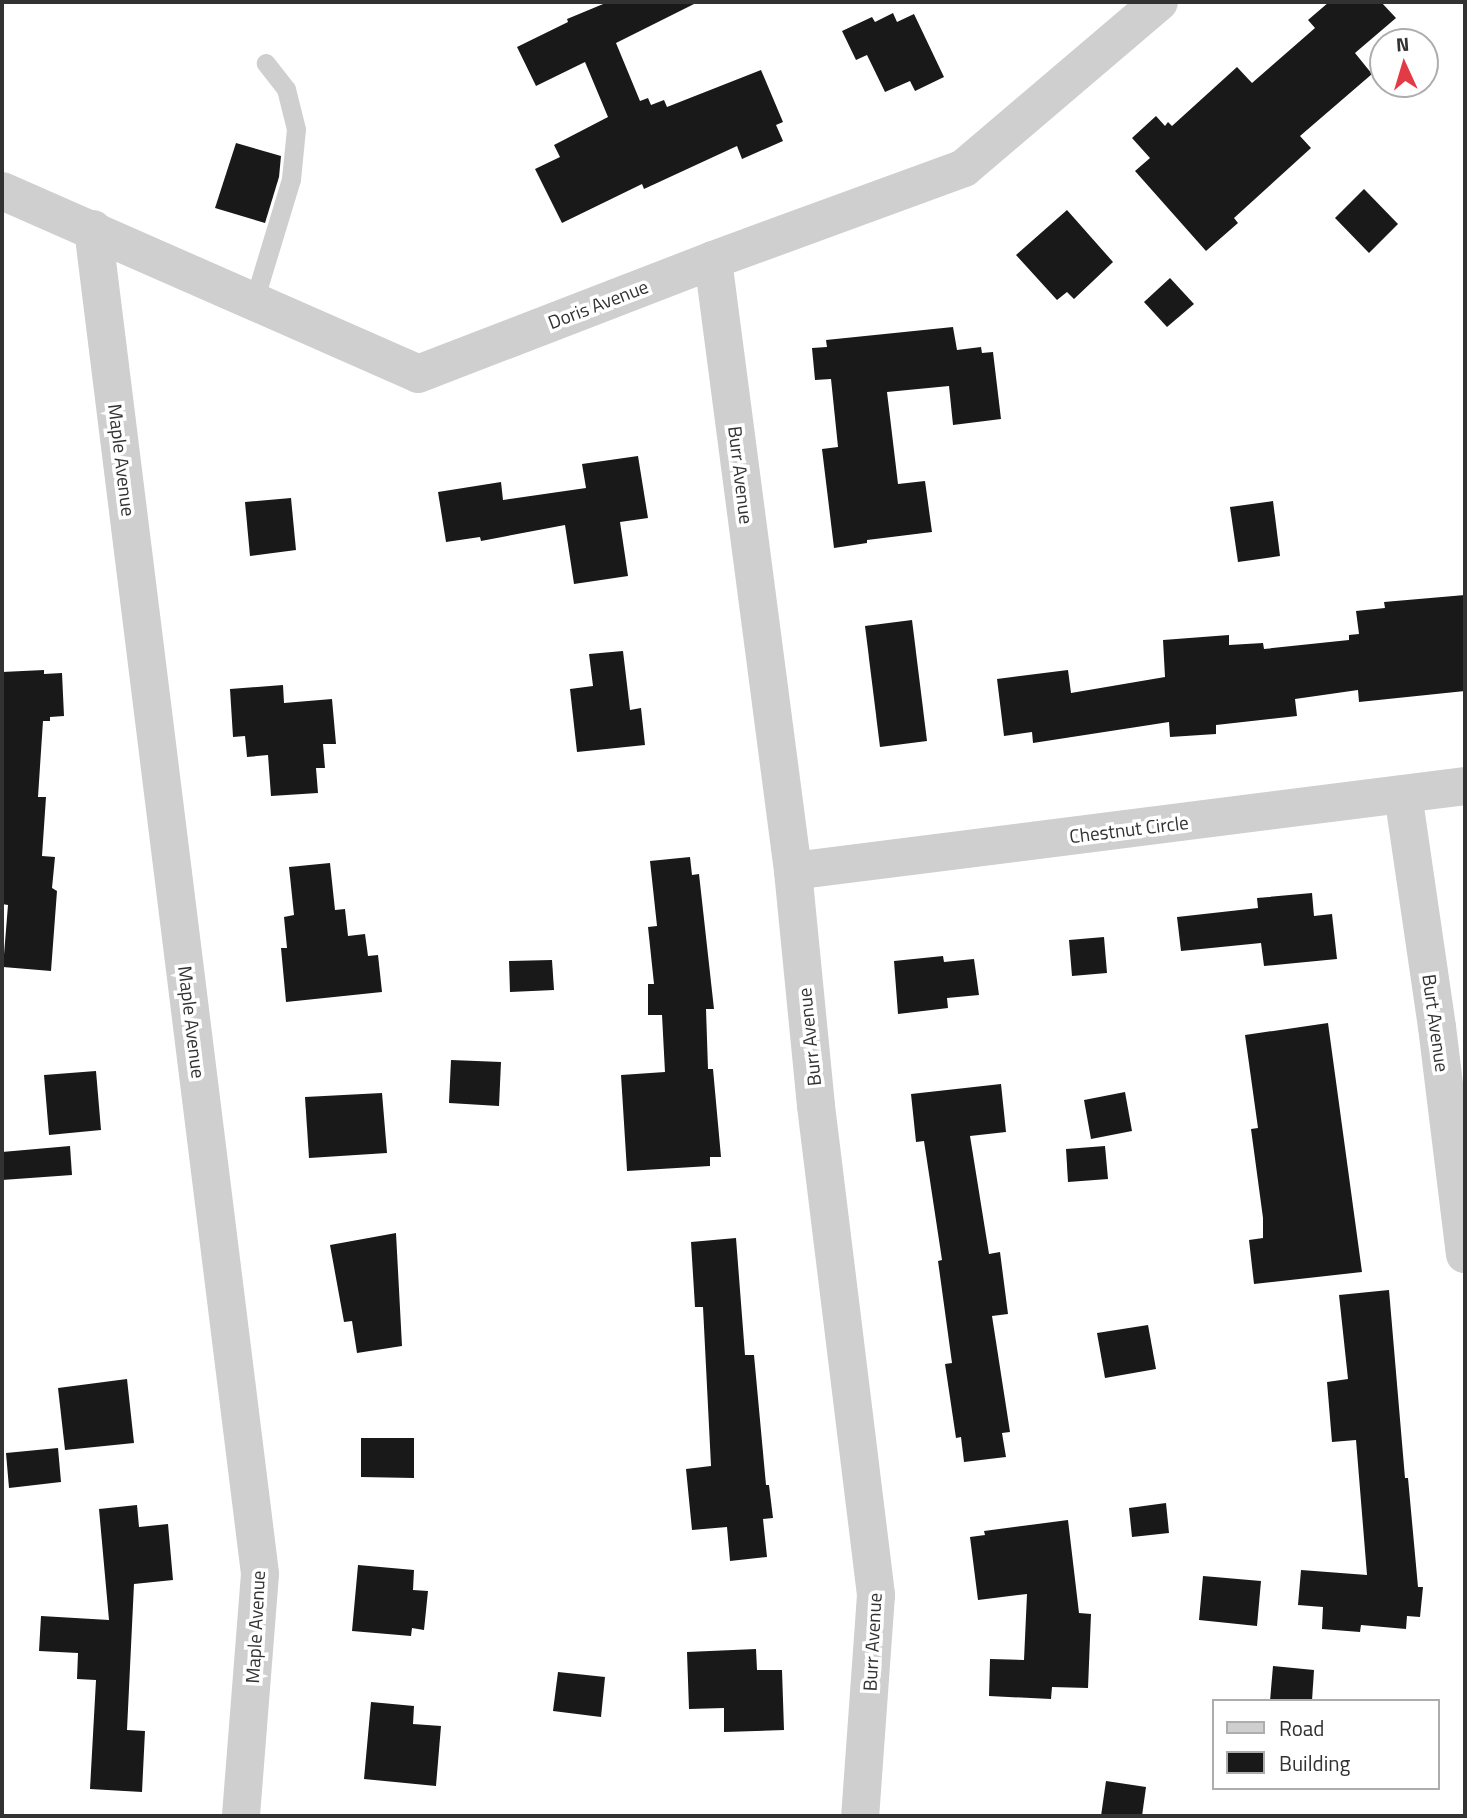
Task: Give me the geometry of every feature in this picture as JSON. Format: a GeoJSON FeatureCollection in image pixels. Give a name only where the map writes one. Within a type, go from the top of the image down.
{"type":"FeatureCollection","features":[{"type":"Feature","properties":{"kind":"street","name":"Doris Avenue"},"geometry":{"type":"LineString","coordinates":[[2,191],[418,374],[713,260],[964,168],[1159,2]]}},
{"type":"Feature","properties":{"kind":"street","name":"Maple Avenue"},"geometry":{"type":"LineString","coordinates":[[93,229],[260,1574],[241,1816]]}},
{"type":"Feature","properties":{"kind":"street","name":"Burr Avenue"},"geometry":{"type":"LineString","coordinates":[[713,260],[793,871],[818,1119],[876,1595],[860,1816]]}},
{"type":"Feature","properties":{"kind":"street","name":"Chestnut Circle"},"geometry":{"type":"LineString","coordinates":[[793,871],[1465,786]]}},
{"type":"Feature","properties":{"kind":"street","name":"Burt Avenue"},"geometry":{"type":"LineString","coordinates":[[1402,794],[1437,1027],[1465,1254]]}},
{"type":"Feature","properties":{"kind":"lane"},"geometry":{"type":"LineString","coordinates":[[254,301],[291,179],[296,129],[286,89],[267,63]]}},
{"type":"Feature","properties":{"kind":"building"},"geometry":{"type":"Polygon","coordinates":[[[608,2],[698,2],[616,43],[640,101],[648,98],[651,105],[664,100],[667,107],[761,70],[783,122],[776,125],[783,141],[742,159],[737,146],[644,189],[642,184],[562,223],[535,169],[560,157],[554,145],[608,117],[585,62],[536,86],[517,47],[568,22],[567,19],[608,2]]]}},
{"type":"Feature","properties":{"kind":"building"},"geometry":{"type":"Polygon","coordinates":[[[1329,2],[1381,2],[1396,18],[1384,28],[1369,28],[1369,41],[1355,53],[1369,70],[1369,77],[1300,136],[1311,148],[1234,218],[1238,223],[1206,251],[1135,171],[1150,158],[1132,138],[1156,116],[1165,126],[1168,122],[1172,126],[1237,67],[1252,83],[1315,28],[1308,20],[1329,2]]]}},
{"type":"Feature","properties":{"kind":"building"},"geometry":{"type":"Polygon","coordinates":[[[893,13],[897,22],[914,14],[944,77],[915,91],[910,81],[885,92],[867,55],[856,60],[842,31],[872,17],[875,22],[893,13]]]}},
{"type":"Feature","properties":{"kind":"building"},"geometry":{"type":"Polygon","coordinates":[[[236,143],[281,156],[279,177],[265,223],[215,208],[236,143]]]}},
{"type":"Feature","properties":{"kind":"building"},"geometry":{"type":"Polygon","coordinates":[[[1364,189],[1398,224],[1369,253],[1335,218],[1364,189]]]}},
{"type":"Feature","properties":{"kind":"building"},"geometry":{"type":"Polygon","coordinates":[[[1067,210],[1113,262],[1074,299],[1067,292],[1057,300],[1016,255],[1067,210]]]}},
{"type":"Feature","properties":{"kind":"building"},"geometry":{"type":"Polygon","coordinates":[[[1170,278],[1194,304],[1167,327],[1144,302],[1170,278]]]}},
{"type":"Feature","properties":{"kind":"building"},"geometry":{"type":"Polygon","coordinates":[[[953,327],[957,350],[981,347],[982,353],[993,352],[1001,419],[953,425],[949,386],[887,392],[898,484],[925,481],[932,532],[867,540],[867,543],[834,548],[822,449],[838,447],[831,379],[815,380],[812,348],[827,347],[826,340],[953,327]]]}},
{"type":"Feature","properties":{"kind":"building"},"geometry":{"type":"Polygon","coordinates":[[[638,456],[648,518],[620,522],[628,576],[574,584],[565,525],[481,541],[480,537],[446,542],[438,492],[501,482],[503,500],[586,488],[582,464],[638,456]]]}},
{"type":"Feature","properties":{"kind":"building"},"geometry":{"type":"Polygon","coordinates":[[[291,498],[296,550],[250,556],[245,502],[291,498]]]}},
{"type":"Feature","properties":{"kind":"building"},"geometry":{"type":"Polygon","coordinates":[[[1273,501],[1280,556],[1238,562],[1230,507],[1273,501]]]}},
{"type":"Feature","properties":{"kind":"building"},"geometry":{"type":"Polygon","coordinates":[[[1465,595],[1465,691],[1359,702],[1358,690],[1295,699],[1297,716],[1216,725],[1216,734],[1170,737],[1169,722],[1033,743],[1032,732],[1004,736],[997,679],[1068,670],[1071,693],[1165,677],[1163,640],[1229,635],[1229,645],[1263,643],[1264,649],[1349,640],[1349,635],[1359,634],[1356,611],[1385,608],[1384,602],[1465,595]]]}},
{"type":"Feature","properties":{"kind":"building"},"geometry":{"type":"Polygon","coordinates":[[[912,620],[927,741],[880,747],[865,626],[912,620]]]}},
{"type":"Feature","properties":{"kind":"building"},"geometry":{"type":"Polygon","coordinates":[[[623,651],[630,710],[641,708],[645,745],[577,752],[570,689],[593,686],[589,654],[623,651]]]}},
{"type":"Feature","properties":{"kind":"building"},"geometry":{"type":"Polygon","coordinates":[[[44,670],[44,674],[62,673],[64,716],[50,717],[50,721],[43,721],[38,797],[46,797],[42,856],[55,857],[52,888],[57,891],[51,971],[3,967],[8,905],[2,904],[2,672],[44,670]]]}},
{"type":"Feature","properties":{"kind":"building"},"geometry":{"type":"Polygon","coordinates":[[[283,685],[284,703],[332,699],[336,744],[323,744],[325,768],[316,768],[318,793],[271,796],[268,755],[247,757],[245,736],[233,737],[230,689],[283,685]]]}},
{"type":"Feature","properties":{"kind":"building"},"geometry":{"type":"Polygon","coordinates":[[[690,857],[692,875],[699,874],[714,1009],[706,1009],[708,1069],[713,1069],[721,1157],[710,1157],[710,1166],[627,1171],[621,1075],[665,1072],[662,1015],[648,1015],[648,984],[654,984],[648,927],[657,926],[650,861],[690,857]]]}},
{"type":"Feature","properties":{"kind":"building"},"geometry":{"type":"Polygon","coordinates":[[[330,863],[335,910],[345,909],[348,936],[365,934],[368,956],[378,955],[382,992],[286,1002],[281,948],[287,948],[284,917],[294,915],[289,867],[330,863]]]}},
{"type":"Feature","properties":{"kind":"building"},"geometry":{"type":"Polygon","coordinates":[[[1312,893],[1314,916],[1332,914],[1337,959],[1264,966],[1261,943],[1181,951],[1177,917],[1258,908],[1257,898],[1312,893]]]}},
{"type":"Feature","properties":{"kind":"building"},"geometry":{"type":"Polygon","coordinates":[[[1104,937],[1107,973],[1072,976],[1069,940],[1104,937]]]}},
{"type":"Feature","properties":{"kind":"building"},"geometry":{"type":"Polygon","coordinates":[[[943,956],[944,962],[974,959],[979,995],[947,998],[948,1008],[898,1014],[894,961],[943,956]]]}},
{"type":"Feature","properties":{"kind":"building"},"geometry":{"type":"Polygon","coordinates":[[[552,960],[554,990],[510,992],[509,961],[552,960]]]}},
{"type":"Feature","properties":{"kind":"building"},"geometry":{"type":"Polygon","coordinates":[[[1328,1023],[1362,1272],[1254,1284],[1249,1240],[1263,1238],[1263,1218],[1251,1129],[1258,1128],[1245,1035],[1328,1023]]]}},
{"type":"Feature","properties":{"kind":"building"},"geometry":{"type":"Polygon","coordinates":[[[451,1060],[501,1062],[499,1106],[449,1103],[451,1060]]]}},
{"type":"Feature","properties":{"kind":"building"},"geometry":{"type":"Polygon","coordinates":[[[96,1071],[101,1130],[49,1135],[44,1075],[96,1071]]]}},
{"type":"Feature","properties":{"kind":"building"},"geometry":{"type":"Polygon","coordinates":[[[1001,1084],[1006,1132],[970,1136],[989,1254],[1000,1252],[1008,1314],[992,1316],[1010,1432],[1002,1433],[1006,1457],[964,1462],[961,1437],[956,1438],[945,1364],[952,1363],[938,1261],[942,1260],[924,1141],[916,1142],[911,1094],[1001,1084]]]}},
{"type":"Feature","properties":{"kind":"building"},"geometry":{"type":"Polygon","coordinates":[[[1125,1092],[1132,1131],[1091,1139],[1084,1100],[1125,1092]]]}},
{"type":"Feature","properties":{"kind":"building"},"geometry":{"type":"Polygon","coordinates":[[[382,1093],[387,1153],[309,1158],[305,1097],[382,1093]]]}},
{"type":"Feature","properties":{"kind":"building"},"geometry":{"type":"Polygon","coordinates":[[[70,1146],[72,1175],[2,1180],[2,1152],[70,1146]]]}},
{"type":"Feature","properties":{"kind":"building"},"geometry":{"type":"Polygon","coordinates":[[[1105,1146],[1108,1179],[1068,1182],[1066,1149],[1105,1146]]]}},
{"type":"Feature","properties":{"kind":"building"},"geometry":{"type":"Polygon","coordinates":[[[396,1233],[402,1346],[357,1353],[352,1321],[344,1322],[330,1245],[396,1233]]]}},
{"type":"Feature","properties":{"kind":"building"},"geometry":{"type":"Polygon","coordinates":[[[736,1238],[745,1355],[754,1355],[766,1485],[769,1485],[773,1518],[763,1519],[767,1557],[730,1561],[727,1527],[692,1530],[686,1469],[711,1466],[703,1307],[695,1307],[691,1242],[736,1238]]]}},
{"type":"Feature","properties":{"kind":"building"},"geometry":{"type":"Polygon","coordinates":[[[1389,1290],[1405,1478],[1408,1478],[1418,1587],[1423,1587],[1420,1617],[1407,1616],[1406,1629],[1361,1625],[1360,1632],[1322,1629],[1323,1607],[1298,1605],[1301,1570],[1367,1575],[1356,1440],[1332,1442],[1327,1382],[1348,1379],[1339,1295],[1389,1290]]]}},
{"type":"Feature","properties":{"kind":"building"},"geometry":{"type":"Polygon","coordinates":[[[1148,1325],[1156,1369],[1105,1378],[1097,1333],[1148,1325]]]}},
{"type":"Feature","properties":{"kind":"building"},"geometry":{"type":"Polygon","coordinates":[[[127,1379],[134,1443],[65,1450],[58,1388],[127,1379]]]}},
{"type":"Feature","properties":{"kind":"building"},"geometry":{"type":"Polygon","coordinates":[[[361,1438],[414,1438],[414,1478],[361,1477],[361,1438]]]}},
{"type":"Feature","properties":{"kind":"building"},"geometry":{"type":"Polygon","coordinates":[[[58,1448],[61,1482],[9,1488],[6,1453],[58,1448]]]}},
{"type":"Feature","properties":{"kind":"building"},"geometry":{"type":"Polygon","coordinates":[[[1166,1503],[1169,1533],[1132,1537],[1129,1508],[1166,1503]]]}},
{"type":"Feature","properties":{"kind":"building"},"geometry":{"type":"Polygon","coordinates":[[[137,1505],[139,1527],[168,1524],[173,1580],[134,1584],[127,1730],[145,1731],[142,1792],[90,1789],[96,1680],[77,1679],[78,1653],[39,1651],[41,1616],[109,1620],[99,1509],[137,1505]]]}},
{"type":"Feature","properties":{"kind":"building"},"geometry":{"type":"Polygon","coordinates":[[[1068,1520],[1079,1613],[1091,1614],[1088,1688],[1052,1687],[1051,1699],[989,1696],[990,1659],[1024,1660],[1027,1594],[978,1600],[970,1537],[985,1535],[984,1531],[1068,1520]]]}},
{"type":"Feature","properties":{"kind":"building"},"geometry":{"type":"Polygon","coordinates":[[[358,1565],[414,1570],[413,1590],[428,1591],[424,1630],[412,1628],[411,1636],[352,1631],[358,1565]]]}},
{"type":"Feature","properties":{"kind":"building"},"geometry":{"type":"Polygon","coordinates":[[[1203,1576],[1261,1581],[1257,1626],[1199,1620],[1203,1576]]]}},
{"type":"Feature","properties":{"kind":"building"},"geometry":{"type":"Polygon","coordinates":[[[756,1649],[757,1670],[782,1670],[784,1730],[724,1732],[724,1708],[689,1709],[687,1652],[756,1649]]]}},
{"type":"Feature","properties":{"kind":"building"},"geometry":{"type":"Polygon","coordinates":[[[1273,1666],[1314,1670],[1312,1699],[1270,1699],[1273,1666]]]}},
{"type":"Feature","properties":{"kind":"building"},"geometry":{"type":"Polygon","coordinates":[[[558,1672],[605,1677],[601,1717],[553,1711],[558,1672]]]}},
{"type":"Feature","properties":{"kind":"building"},"geometry":{"type":"Polygon","coordinates":[[[371,1702],[414,1706],[413,1724],[441,1726],[436,1786],[364,1779],[371,1702]]]}},
{"type":"Feature","properties":{"kind":"building"},"geometry":{"type":"Polygon","coordinates":[[[1106,1781],[1146,1787],[1142,1816],[1101,1816],[1106,1781]]]}}]}
